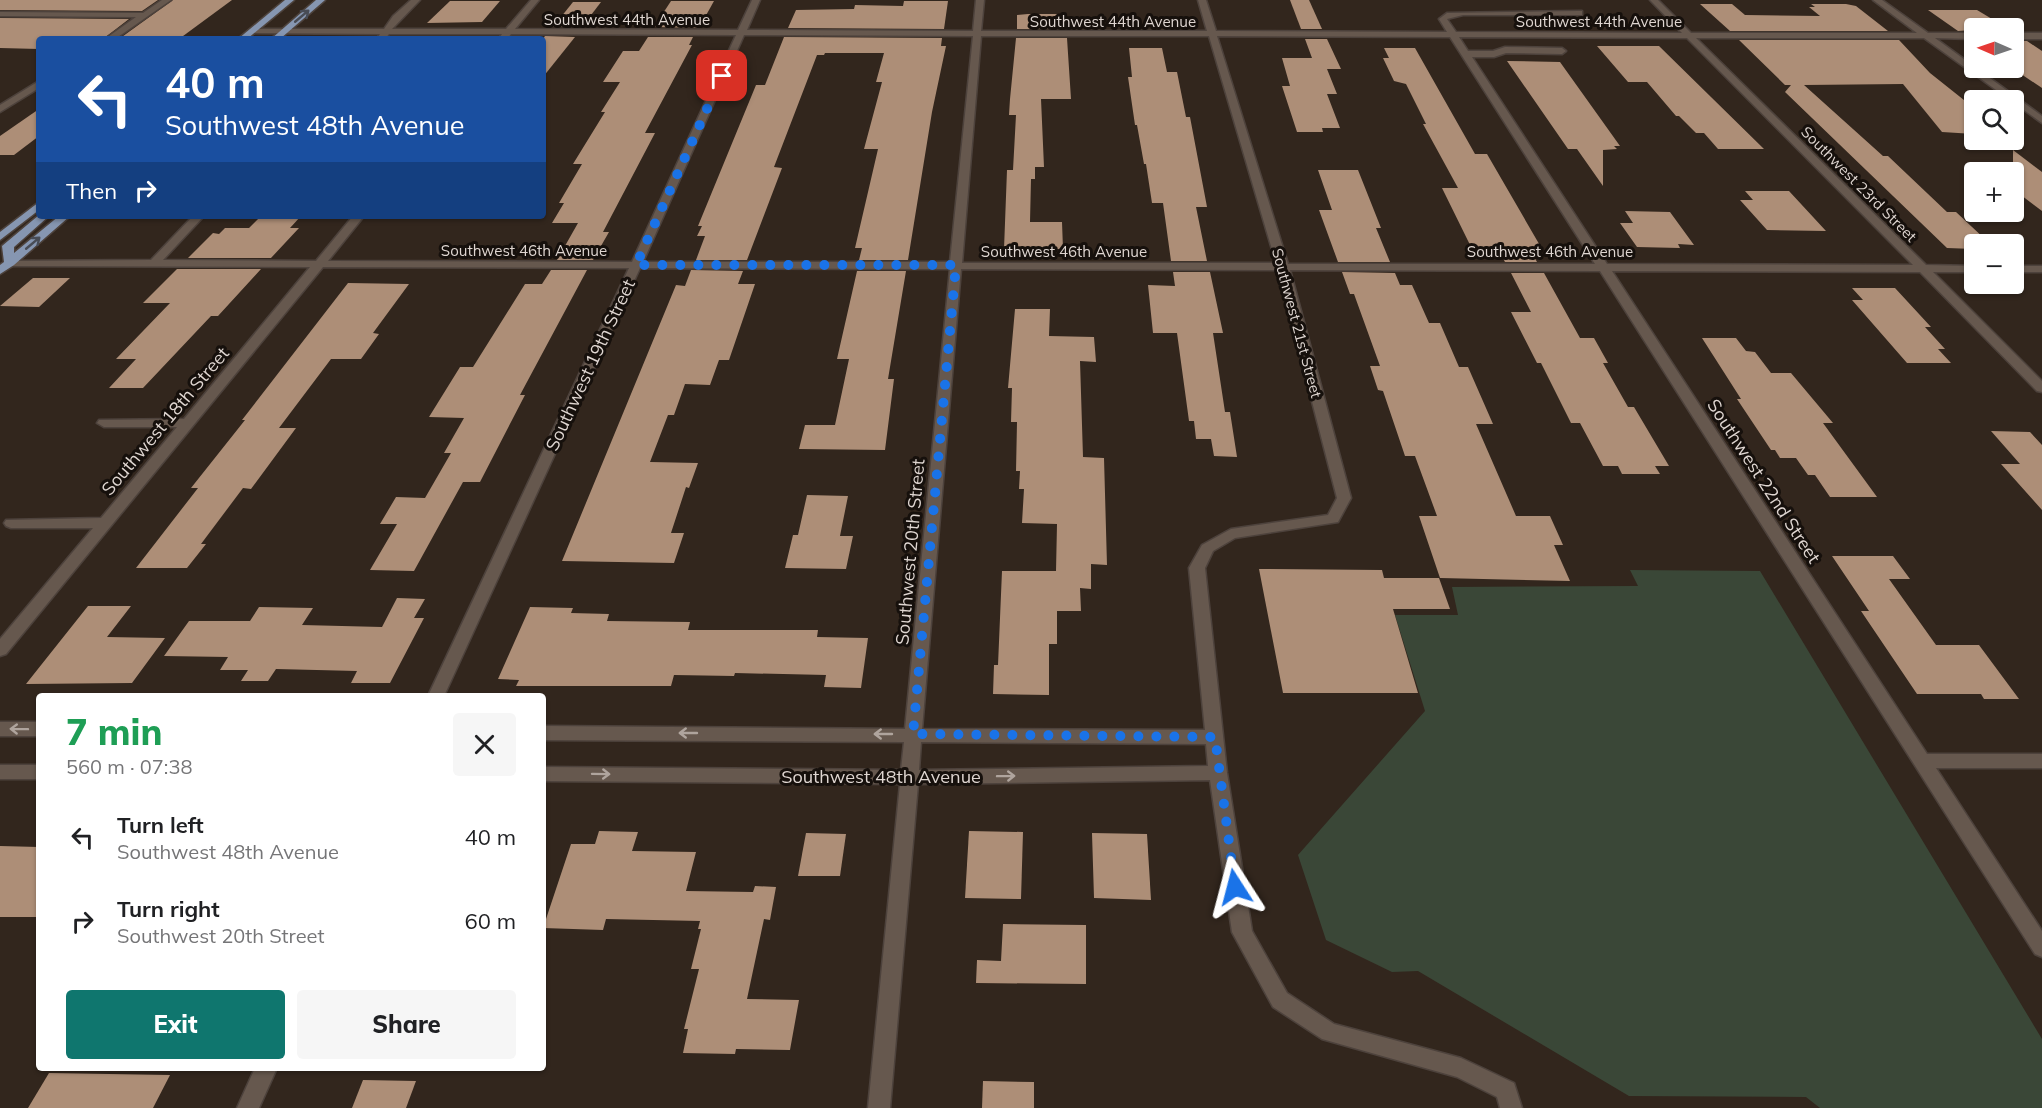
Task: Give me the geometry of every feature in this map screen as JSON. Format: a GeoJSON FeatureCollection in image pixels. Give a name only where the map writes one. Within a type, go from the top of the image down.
{"type":"FeatureCollection","features":[{"type":"Feature","properties":{"kind":"main road"},"geometry":{"type":"LineString","coordinates":[[246,36],[290,0]]}},
{"type":"Feature","properties":{"kind":"main road"},"geometry":{"type":"LineString","coordinates":[[278,36],[321,0]]}},
{"type":"Feature","properties":{"kind":"main road"},"geometry":{"type":"LineString","coordinates":[[0,237],[36,207]]}},
{"type":"Feature","properties":{"kind":"main road"},"geometry":{"type":"LineString","coordinates":[[10,263],[8,246],[40,219]]}},
{"type":"Feature","properties":{"kind":"main road"},"geometry":{"type":"LineString","coordinates":[[0,271],[61,219]]}},
{"type":"Feature","properties":{"kind":"street"},"geometry":{"type":"LineString","coordinates":[[114,36],[167,0]]}},
{"type":"Feature","properties":{"kind":"street"},"geometry":{"type":"LineString","coordinates":[[382,36],[396,18],[416,0]]}},
{"type":"Feature","properties":{"kind":"street"},"geometry":{"type":"LineString","coordinates":[[506,36],[535,0]]}},
{"type":"Feature","properties":{"kind":"street","name":"Southwest 19th Street"},"geometry":{"type":"LineString","coordinates":[[437,693],[756,0]]}},
{"type":"Feature","properties":{"kind":"street","name":"Southwest 20th Street"},"geometry":{"type":"LineString","coordinates":[[879,1108],[980,0]]}},
{"type":"Feature","properties":{"kind":"street","name":"Southwest 21st Street"},"geometry":{"type":"LineString","coordinates":[[1202,0],[1283,267],[1344,498],[1333,519],[1231,534],[1207,548],[1197,568],[1215,737]]}},
{"type":"Feature","properties":{"kind":"street","name":"Southwest 23rd Street"},"geometry":{"type":"LineString","coordinates":[[1654,0],[2042,388]]}},
{"type":"Feature","properties":{"kind":"street"},"geometry":{"type":"LineString","coordinates":[[1876,0],[2042,120]]}},
{"type":"Feature","properties":{"kind":"street"},"geometry":{"type":"LineString","coordinates":[[1453,34],[1443,19],[1447,15],[1579,13]]}},
{"type":"Feature","properties":{"kind":"street"},"geometry":{"type":"LineString","coordinates":[[0,14],[145,15]]}},
{"type":"Feature","properties":{"kind":"street","name":"Southwest 44th Avenue"},"geometry":{"type":"LineString","coordinates":[[252,31],[506,36],[740,34],[1964,36]]}},
{"type":"Feature","properties":{"kind":"street"},"geometry":{"type":"LineString","coordinates":[[334,36],[339,32]]}},
{"type":"Feature","properties":{"kind":"street","name":"Southwest 22nd Street"},"geometry":{"type":"LineString","coordinates":[[1453,34],[2042,948]]}},
{"type":"Feature","properties":{"kind":"street"},"geometry":{"type":"LineString","coordinates":[[2024,36],[2042,36]]}},
{"type":"Feature","properties":{"kind":"street"},"geometry":{"type":"LineString","coordinates":[[1465,54],[1494,54],[1505,50],[1562,51]]}},
{"type":"Feature","properties":{"kind":"street"},"geometry":{"type":"LineString","coordinates":[[0,109],[36,86]]}},
{"type":"Feature","properties":{"kind":"street"},"geometry":{"type":"LineString","coordinates":[[154,263],[196,219]]}},
{"type":"Feature","properties":{"kind":"street","name":"Southwest 18th Street"},"geometry":{"type":"LineString","coordinates":[[0,650],[357,219]]}},
{"type":"Feature","properties":{"kind":"street","name":"Southwest 46th Avenue"},"geometry":{"type":"LineString","coordinates":[[10,263],[1964,268]]}},
{"type":"Feature","properties":{"kind":"street"},"geometry":{"type":"LineString","coordinates":[[2024,269],[2042,269]]}},
{"type":"Feature","properties":{"kind":"street"},"geometry":{"type":"LineString","coordinates":[[104,423],[187,423]]}},
{"type":"Feature","properties":{"kind":"street"},"geometry":{"type":"LineString","coordinates":[[11,523],[103,523]]}},
{"type":"Feature","properties":{"kind":"street"},"geometry":{"type":"LineString","coordinates":[[0,729],[36,729]]}},
{"type":"Feature","properties":{"kind":"street"},"geometry":{"type":"LineString","coordinates":[[546,733],[1215,737],[1218,773],[1242,932],[1280,1000],[1329,1032],[1461,1068],[1506,1090],[1511,1108]]}},
{"type":"Feature","properties":{"kind":"street"},"geometry":{"type":"LineString","coordinates":[[1922,760],[2042,761]]}},
{"type":"Feature","properties":{"kind":"street"},"geometry":{"type":"LineString","coordinates":[[0,772],[36,772]]}},
{"type":"Feature","properties":{"kind":"street","name":"Southwest 48th Avenue"},"geometry":{"type":"LineString","coordinates":[[546,774],[909,777],[1218,773]]}},
{"type":"Feature","properties":{"kind":"street"},"geometry":{"type":"LineString","coordinates":[[248,1108],[265,1071]]}},
{"type":"Feature","properties":{"kind":"green space"},"geometry":{"type":"Polygon","coordinates":[[[1630,570],[1760,571],[2042,1039],[2042,1108],[1820,1108],[1806,1097],[1629,1096],[1418,971],[1392,972],[1326,940],[1298,855],[1425,711],[1395,615],[1458,615],[1452,587],[1638,586],[1630,570]]]}},
{"type":"Feature","properties":{"kind":"building"},"geometry":{"type":"Polygon","coordinates":[[[0,0],[158,0],[142,11],[0,10],[0,0]]]}},
{"type":"Feature","properties":{"kind":"building"},"geometry":{"type":"Polygon","coordinates":[[[173,0],[232,0],[183,36],[123,36],[173,0]]]}},
{"type":"Feature","properties":{"kind":"building"},"geometry":{"type":"Polygon","coordinates":[[[1290,0],[1309,0],[1322,29],[1301,29],[1290,0]]]}},
{"type":"Feature","properties":{"kind":"building"},"geometry":{"type":"Polygon","coordinates":[[[450,1],[500,1],[482,22],[427,23],[450,1]]]}},
{"type":"Feature","properties":{"kind":"building"},"geometry":{"type":"Polygon","coordinates":[[[671,1],[714,1],[699,28],[654,27],[671,1]]]}},
{"type":"Feature","properties":{"kind":"building"},"geometry":{"type":"Polygon","coordinates":[[[904,1],[948,1],[944,29],[788,28],[796,10],[854,9],[855,5],[903,6],[904,1]]]}},
{"type":"Feature","properties":{"kind":"building"},"geometry":{"type":"Polygon","coordinates":[[[573,2],[601,2],[582,27],[553,27],[573,2]]]}},
{"type":"Feature","properties":{"kind":"building"},"geometry":{"type":"Polygon","coordinates":[[[1700,4],[1732,4],[1745,15],[1820,16],[1809,7],[1815,7],[1811,4],[1846,4],[1856,6],[1888,31],[1730,31],[1700,4]]]}},
{"type":"Feature","properties":{"kind":"building"},"geometry":{"type":"Polygon","coordinates":[[[1928,10],[1977,10],[1990,18],[1964,18],[1964,31],[1958,31],[1928,10]]]}},
{"type":"Feature","properties":{"kind":"building"},"geometry":{"type":"Polygon","coordinates":[[[1066,14],[1067,29],[1017,29],[1017,15],[1066,14]]]}},
{"type":"Feature","properties":{"kind":"building"},"geometry":{"type":"Polygon","coordinates":[[[0,18],[129,19],[107,36],[36,36],[36,49],[0,48],[0,18]]]}},
{"type":"Feature","properties":{"kind":"building"},"geometry":{"type":"Polygon","coordinates":[[[546,36],[575,37],[546,73],[546,36]]]}},
{"type":"Feature","properties":{"kind":"building"},"geometry":{"type":"Polygon","coordinates":[[[648,37],[693,37],[689,45],[692,45],[645,133],[655,133],[603,232],[609,232],[593,260],[557,260],[578,223],[552,223],[564,203],[559,203],[582,164],[573,164],[605,112],[601,112],[620,82],[603,82],[623,51],[639,51],[648,37]]]}},
{"type":"Feature","properties":{"kind":"building"},"geometry":{"type":"Polygon","coordinates":[[[784,37],[942,38],[941,46],[946,46],[932,112],[908,260],[859,260],[862,248],[855,248],[878,149],[864,149],[882,82],[876,82],[884,53],[825,53],[817,55],[774,167],[782,168],[747,260],[696,260],[705,236],[697,236],[702,226],[698,226],[756,85],[765,85],[784,37]]]}},
{"type":"Feature","properties":{"kind":"building"},"geometry":{"type":"Polygon","coordinates":[[[1016,38],[1067,38],[1071,99],[1041,99],[1044,167],[1035,167],[1035,179],[1031,179],[1030,222],[1062,222],[1063,249],[1004,249],[1007,170],[1013,170],[1016,115],[1009,115],[1016,38]]]}},
{"type":"Feature","properties":{"kind":"building"},"geometry":{"type":"Polygon","coordinates":[[[1305,39],[1327,39],[1341,69],[1327,69],[1337,94],[1327,94],[1340,128],[1322,128],[1323,132],[1297,132],[1282,86],[1290,86],[1282,58],[1312,58],[1305,39]]]}},
{"type":"Feature","properties":{"kind":"building"},"geometry":{"type":"Polygon","coordinates":[[[1739,40],[1899,40],[1930,73],[1964,100],[1964,133],[1942,132],[1903,84],[1804,85],[1883,156],[1888,156],[1947,212],[1956,212],[1964,222],[1980,234],[1964,234],[1964,249],[1947,248],[1785,92],[1791,85],[1785,85],[1739,40]]]}},
{"type":"Feature","properties":{"kind":"building"},"geometry":{"type":"Polygon","coordinates":[[[2024,41],[2042,51],[2042,88],[2024,76],[2024,41]]]}},
{"type":"Feature","properties":{"kind":"building"},"geometry":{"type":"Polygon","coordinates":[[[1597,46],[1659,46],[1764,149],[1718,149],[1704,133],[1696,133],[1679,116],[1676,116],[1647,82],[1628,82],[1597,46]]]}},
{"type":"Feature","properties":{"kind":"building"},"geometry":{"type":"Polygon","coordinates":[[[1129,48],[1162,48],[1167,72],[1177,72],[1186,117],[1190,117],[1207,207],[1196,207],[1207,261],[1171,261],[1163,203],[1152,203],[1146,164],[1144,164],[1137,125],[1135,125],[1128,77],[1132,77],[1129,48]]]}},
{"type":"Feature","properties":{"kind":"building"},"geometry":{"type":"Polygon","coordinates":[[[1384,48],[1415,48],[1475,154],[1487,154],[1542,249],[1530,249],[1537,262],[1505,262],[1499,251],[1473,251],[1442,188],[1458,188],[1423,124],[1426,124],[1406,84],[1394,81],[1383,58],[1389,58],[1384,48]]]}},
{"type":"Feature","properties":{"kind":"building"},"geometry":{"type":"Polygon","coordinates":[[[1507,61],[1560,62],[1620,146],[1614,146],[1617,149],[1603,150],[1603,186],[1577,149],[1568,149],[1507,61]]]}},
{"type":"Feature","properties":{"kind":"building"},"geometry":{"type":"Polygon","coordinates":[[[36,111],[36,138],[14,155],[0,155],[0,136],[36,111]]]}},
{"type":"Feature","properties":{"kind":"building"},"geometry":{"type":"Polygon","coordinates":[[[2013,150],[2042,172],[2042,211],[2024,197],[2024,162],[2013,162],[2013,150]]]}},
{"type":"Feature","properties":{"kind":"building"},"geometry":{"type":"Polygon","coordinates":[[[1318,170],[1358,170],[1381,228],[1376,228],[1390,262],[1338,262],[1319,210],[1332,210],[1318,170]]]}},
{"type":"Feature","properties":{"kind":"building"},"geometry":{"type":"Polygon","coordinates":[[[1745,191],[1789,191],[1826,231],[1767,230],[1740,200],[1753,200],[1745,191]]]}},
{"type":"Feature","properties":{"kind":"building"},"geometry":{"type":"Polygon","coordinates":[[[1625,211],[1670,212],[1694,245],[1678,244],[1680,248],[1637,247],[1620,223],[1633,223],[1625,211]]]}},
{"type":"Feature","properties":{"kind":"building"},"geometry":{"type":"Polygon","coordinates":[[[258,219],[298,219],[290,228],[299,228],[271,258],[188,258],[213,233],[219,234],[225,228],[249,228],[258,219]]]}},
{"type":"Feature","properties":{"kind":"building"},"geometry":{"type":"Polygon","coordinates":[[[177,269],[261,269],[218,316],[211,316],[143,388],[109,388],[136,359],[116,359],[170,303],[143,303],[177,269]]]}},
{"type":"Feature","properties":{"kind":"building"},"geometry":{"type":"Polygon","coordinates":[[[551,270],[587,270],[520,395],[525,395],[480,482],[463,482],[414,571],[370,570],[397,524],[380,524],[396,497],[425,498],[451,453],[444,453],[464,418],[429,417],[460,367],[473,367],[525,284],[542,284],[551,270]]]}},
{"type":"Feature","properties":{"kind":"building"},"geometry":{"type":"Polygon","coordinates":[[[691,270],[743,271],[738,284],[755,284],[729,360],[719,360],[710,385],[685,384],[674,415],[668,415],[650,462],[698,463],[689,488],[686,487],[671,533],[684,533],[674,563],[562,561],[676,285],[685,286],[691,270]]]}},
{"type":"Feature","properties":{"kind":"building"},"geometry":{"type":"Polygon","coordinates":[[[857,271],[906,271],[888,379],[894,379],[885,450],[799,449],[805,425],[835,425],[849,359],[837,359],[857,271]]]}},
{"type":"Feature","properties":{"kind":"building"},"geometry":{"type":"Polygon","coordinates":[[[1173,272],[1210,272],[1223,333],[1213,333],[1225,412],[1230,412],[1237,457],[1214,456],[1211,439],[1196,439],[1194,421],[1189,421],[1177,333],[1153,333],[1148,285],[1175,286],[1173,272]]]}},
{"type":"Feature","properties":{"kind":"building"},"geometry":{"type":"Polygon","coordinates":[[[1342,272],[1395,273],[1400,285],[1412,285],[1429,323],[1440,323],[1459,367],[1468,367],[1493,424],[1476,424],[1516,516],[1550,516],[1563,545],[1554,545],[1570,581],[1440,578],[1419,516],[1437,516],[1415,456],[1405,456],[1383,391],[1378,390],[1370,366],[1380,366],[1354,294],[1350,294],[1342,272]]]}},
{"type":"Feature","properties":{"kind":"building"},"geometry":{"type":"Polygon","coordinates":[[[1511,273],[1544,273],[1580,338],[1594,338],[1608,363],[1603,363],[1628,407],[1634,407],[1669,466],[1655,466],[1660,474],[1622,474],[1618,466],[1603,466],[1580,423],[1571,423],[1541,363],[1537,363],[1511,312],[1531,312],[1511,273]]]}},
{"type":"Feature","properties":{"kind":"building"},"geometry":{"type":"Polygon","coordinates":[[[33,278],[70,278],[39,307],[0,306],[33,278]]]}},
{"type":"Feature","properties":{"kind":"building"},"geometry":{"type":"Polygon","coordinates":[[[348,283],[409,284],[373,333],[379,334],[361,359],[331,359],[279,428],[296,428],[251,489],[243,488],[201,544],[206,544],[187,568],[136,568],[198,488],[191,488],[348,283]]]}},
{"type":"Feature","properties":{"kind":"building"},"geometry":{"type":"Polygon","coordinates":[[[1852,288],[1895,288],[1931,327],[1925,327],[1945,349],[1938,349],[1951,363],[1907,363],[1852,300],[1863,300],[1852,288]]]}},
{"type":"Feature","properties":{"kind":"building"},"geometry":{"type":"Polygon","coordinates":[[[1015,309],[1050,309],[1049,336],[1094,337],[1096,362],[1080,361],[1083,457],[1104,458],[1107,565],[1091,564],[1091,589],[1080,588],[1081,611],[1057,611],[1057,644],[1049,644],[1049,695],[993,694],[994,665],[998,665],[1002,571],[1056,571],[1057,524],[1022,523],[1024,489],[1019,489],[1020,471],[1016,471],[1017,422],[1011,422],[1012,388],[1008,388],[1015,309]]]}},
{"type":"Feature","properties":{"kind":"building"},"geometry":{"type":"Polygon","coordinates":[[[1702,338],[1736,338],[1746,351],[1755,352],[1771,373],[1791,373],[1833,423],[1823,423],[1877,497],[1830,497],[1815,475],[1808,475],[1796,458],[1780,458],[1775,450],[1771,450],[1737,399],[1741,399],[1702,338]]]}},
{"type":"Feature","properties":{"kind":"building"},"geometry":{"type":"Polygon","coordinates":[[[1991,431],[2030,432],[2042,445],[2042,510],[2001,464],[2020,464],[1991,431]]]}},
{"type":"Feature","properties":{"kind":"building"},"geometry":{"type":"Polygon","coordinates":[[[807,495],[848,496],[840,536],[853,536],[846,569],[785,568],[793,535],[798,535],[807,495]]]}},
{"type":"Feature","properties":{"kind":"building"},"geometry":{"type":"Polygon","coordinates":[[[1832,556],[1893,556],[1910,579],[1889,579],[1936,645],[1979,645],[2019,699],[1984,699],[1981,694],[1917,694],[1861,611],[1869,611],[1832,556]]]}},
{"type":"Feature","properties":{"kind":"building"},"geometry":{"type":"Polygon","coordinates":[[[1259,569],[1382,570],[1384,578],[1439,578],[1450,609],[1393,609],[1418,693],[1283,693],[1259,569]]]}},
{"type":"Feature","properties":{"kind":"building"},"geometry":{"type":"Polygon","coordinates":[[[397,598],[425,599],[414,618],[424,618],[390,683],[351,683],[357,671],[276,669],[268,681],[241,681],[248,670],[220,670],[228,657],[164,656],[189,621],[250,621],[259,607],[313,608],[302,625],[382,627],[397,598]]]}},
{"type":"Feature","properties":{"kind":"building"},"geometry":{"type":"Polygon","coordinates":[[[88,606],[131,606],[107,637],[165,638],[132,683],[26,684],[88,606]]]}},
{"type":"Feature","properties":{"kind":"building"},"geometry":{"type":"Polygon","coordinates":[[[530,607],[573,608],[571,613],[609,614],[607,621],[690,622],[688,630],[818,630],[817,637],[868,638],[861,688],[824,687],[826,675],[735,673],[734,676],[674,675],[671,686],[516,686],[519,680],[498,679],[530,607]]]}},
{"type":"Feature","properties":{"kind":"building"},"geometry":{"type":"Polygon","coordinates":[[[599,831],[638,832],[632,851],[696,852],[686,891],[753,892],[755,886],[776,887],[770,920],[764,919],[747,999],[799,1000],[790,1050],[736,1049],[735,1054],[683,1053],[688,1029],[684,1029],[699,969],[691,969],[701,929],[698,929],[700,921],[606,919],[603,930],[546,928],[546,919],[571,844],[595,844],[599,831]]]}},
{"type":"Feature","properties":{"kind":"building"},"geometry":{"type":"Polygon","coordinates":[[[969,831],[1023,832],[1021,899],[965,898],[969,831]]]}},
{"type":"Feature","properties":{"kind":"building"},"geometry":{"type":"Polygon","coordinates":[[[806,833],[846,834],[840,876],[798,876],[806,833]]]}},
{"type":"Feature","properties":{"kind":"building"},"geometry":{"type":"Polygon","coordinates":[[[1092,833],[1147,834],[1151,900],[1094,898],[1092,833]]]}},
{"type":"Feature","properties":{"kind":"building"},"geometry":{"type":"Polygon","coordinates":[[[0,846],[36,847],[36,917],[0,917],[0,846]]]}},
{"type":"Feature","properties":{"kind":"building"},"geometry":{"type":"Polygon","coordinates":[[[1003,924],[1086,925],[1086,984],[976,983],[977,960],[1001,961],[1003,924]]]}},
{"type":"Feature","properties":{"kind":"building"},"geometry":{"type":"Polygon","coordinates":[[[49,1073],[170,1075],[153,1108],[28,1108],[49,1073]]]}},
{"type":"Feature","properties":{"kind":"building"},"geometry":{"type":"Polygon","coordinates":[[[363,1080],[416,1081],[406,1108],[352,1108],[363,1080]]]}},
{"type":"Feature","properties":{"kind":"building"},"geometry":{"type":"Polygon","coordinates":[[[983,1081],[1034,1082],[1034,1108],[982,1108],[983,1081]]]}},
{"type":"Feature","properties":{"kind":"route"},"geometry":{"type":"LineString","coordinates":[[722,76],[636,265],[956,265],[913,734],[1215,737],[1235,887]]}}]}
